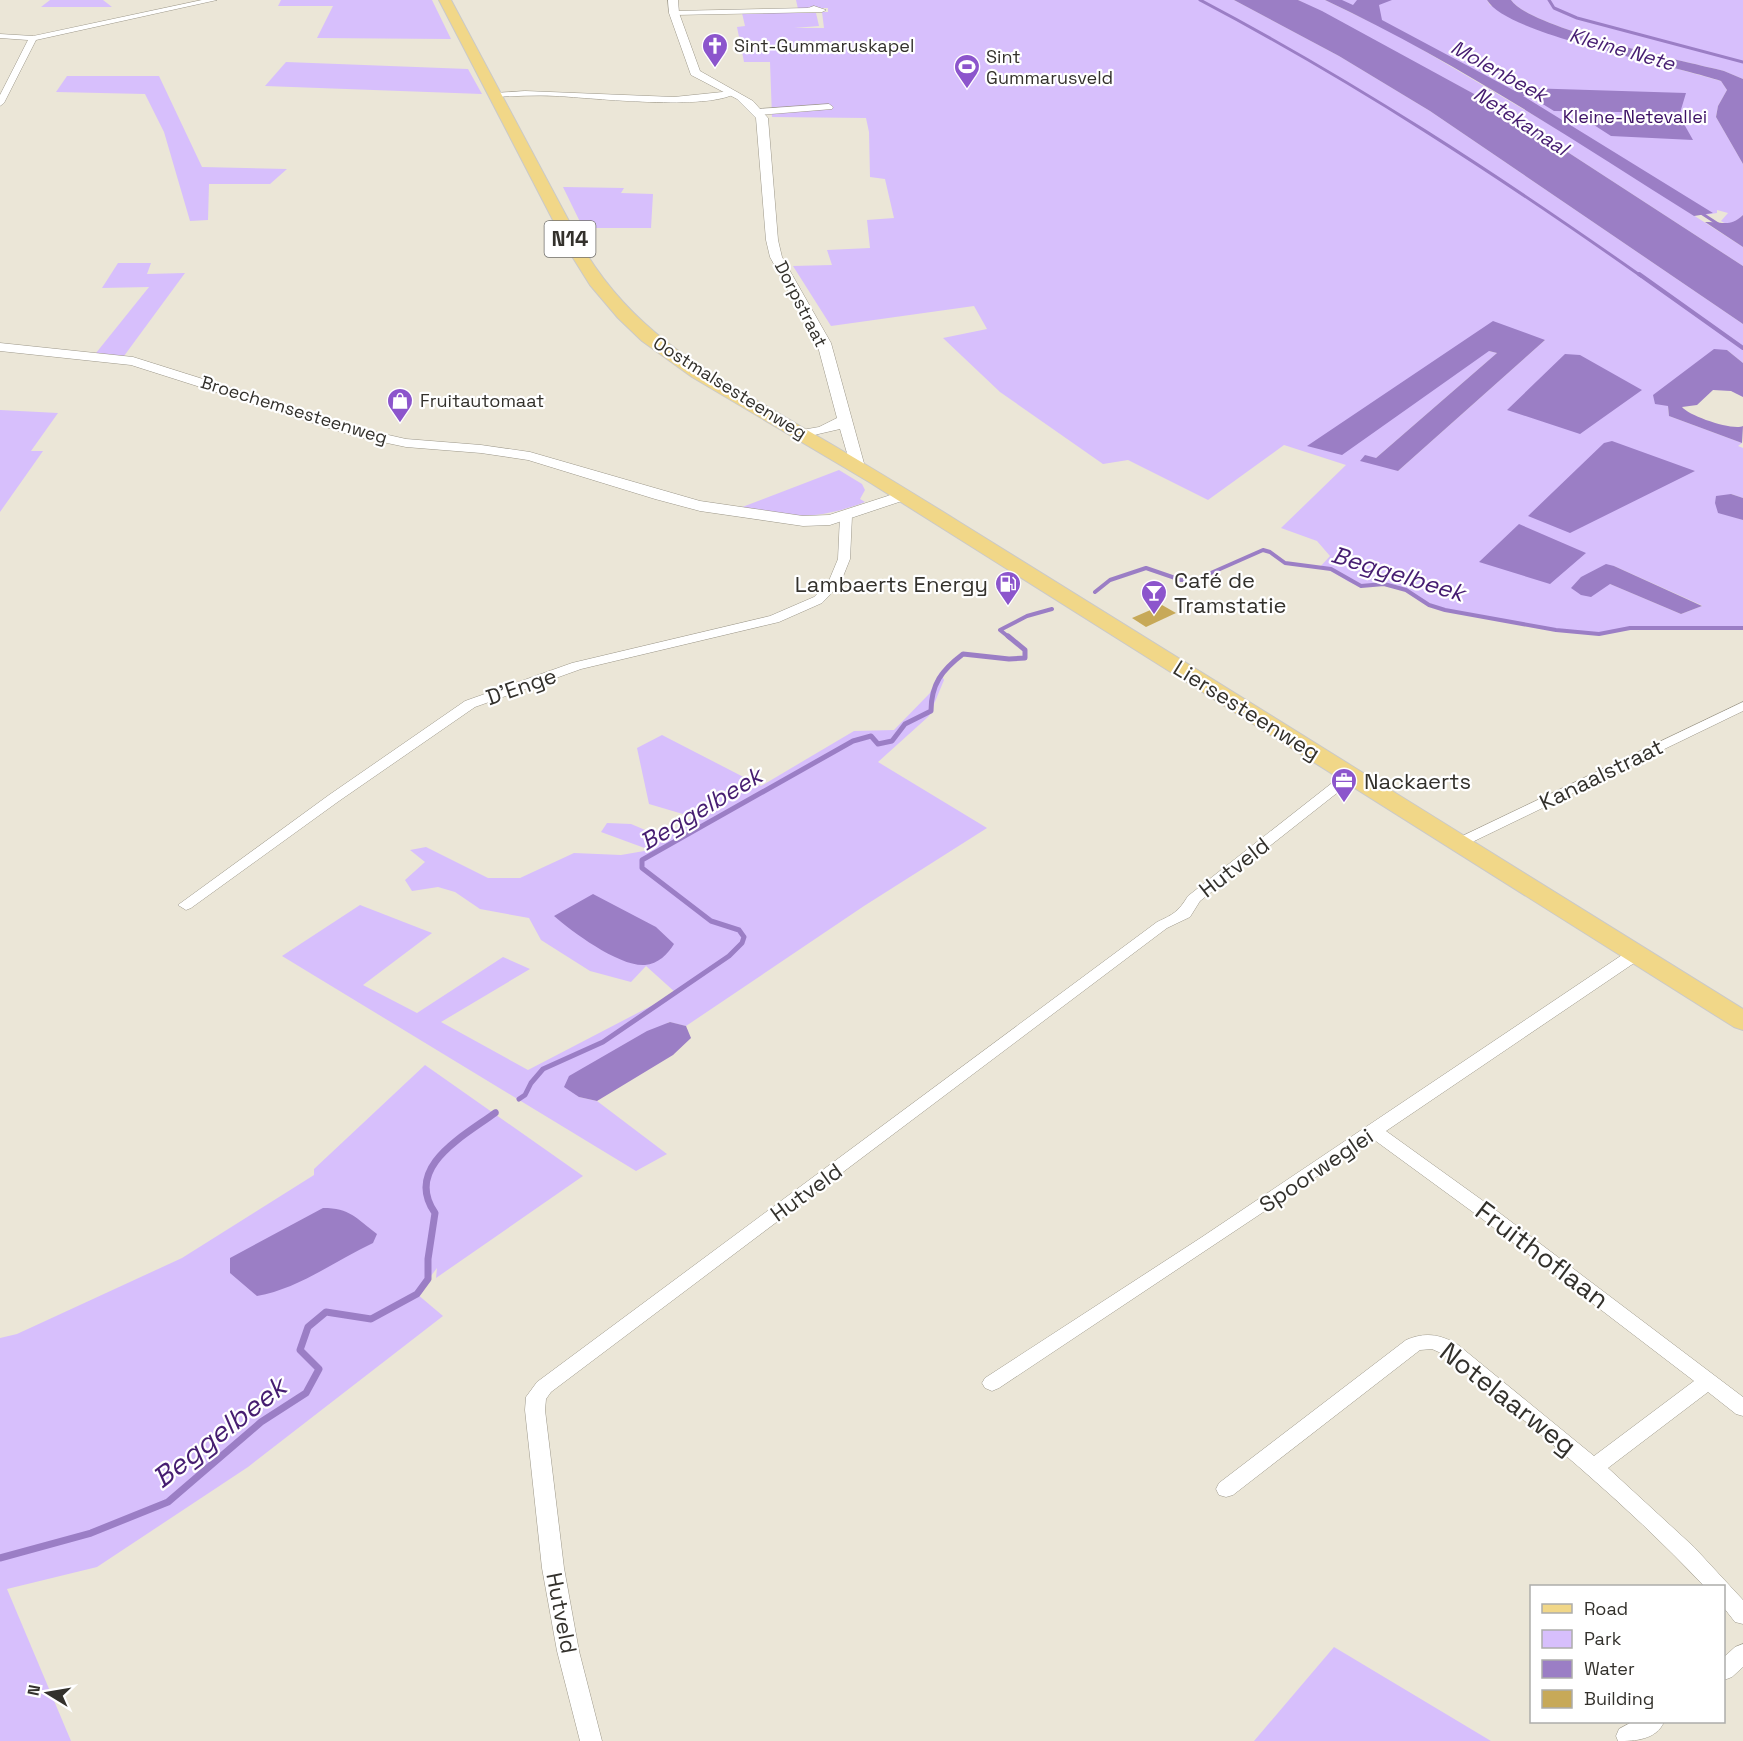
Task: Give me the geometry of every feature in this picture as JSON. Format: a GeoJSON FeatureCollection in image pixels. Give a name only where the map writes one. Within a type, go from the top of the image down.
{"type":"FeatureCollection","features":[{"type":"Feature","properties":{"kind":"main road","name":"Oostmalsesteenweg"},"geometry":{"type":"LineString","coordinates":[[446,0],[578,253],[596,282],[624,315],[648,337],[698,373],[903,496]]}},
{"type":"Feature","properties":{"kind":"main road","name":"Liersesteenweg"},"geometry":{"type":"LineString","coordinates":[[903,496],[1743,1021]]}},
{"type":"Feature","properties":{"kind":"street"},"geometry":{"type":"LineString","coordinates":[[0,36],[33,38],[213,0]]}},
{"type":"Feature","properties":{"kind":"street"},"geometry":{"type":"LineString","coordinates":[[809,10],[673,6],[695,73],[732,93],[758,112],[829,107]]}},
{"type":"Feature","properties":{"kind":"street"},"geometry":{"type":"LineString","coordinates":[[0,103],[33,38]]}},
{"type":"Feature","properties":{"kind":"street"},"geometry":{"type":"LineString","coordinates":[[496,95],[526,92],[696,99],[732,93]]}},
{"type":"Feature","properties":{"kind":"street","name":"Dorpstraat"},"geometry":{"type":"LineString","coordinates":[[758,112],[764,124],[772,240],[776,257],[824,343],[858,467]]}},
{"type":"Feature","properties":{"kind":"street","name":"Broechemsesteenweg"},"geometry":{"type":"LineString","coordinates":[[0,347],[133,361],[359,433],[406,443],[481,449],[530,456],[700,506],[803,521],[830,520],[903,496]]}},
{"type":"Feature","properties":{"kind":"street"},"geometry":{"type":"LineString","coordinates":[[808,438],[846,424]]}},
{"type":"Feature","properties":{"kind":"street","name":"D'Enge"},"geometry":{"type":"LineString","coordinates":[[186,905],[343,791],[470,704],[578,666],[774,620],[818,600],[834,584],[844,559],[848,525],[846,516]]}},
{"type":"Feature","properties":{"kind":"street","name":"Kanaalstraat"},"geometry":{"type":"LineString","coordinates":[[1459,843],[1743,706]]}},
{"type":"Feature","properties":{"kind":"street","name":"Hutveld"},"geometry":{"type":"LineString","coordinates":[[591,1741],[568,1651],[553,1568],[535,1410],[536,1397],[1162,925],[1184,916],[1190,909],[1193,899],[1351,775]]}},
{"type":"Feature","properties":{"kind":"street","name":"Spoorweglei"},"geometry":{"type":"LineString","coordinates":[[992,1383],[1374,1131],[1637,953]]}},
{"type":"Feature","properties":{"kind":"street","name":"Fruithoflaan"},"geometry":{"type":"LineString","coordinates":[[1374,1131],[1487,1212],[1743,1408]]}},
{"type":"Feature","properties":{"kind":"street","name":"Notelaarweg"},"geometry":{"type":"LineString","coordinates":[[1226,1489],[1422,1341],[1434,1340],[1450,1349],[1594,1467],[1660,1528],[1715,1585]]}},
{"type":"Feature","properties":{"kind":"street"},"geometry":{"type":"LineString","coordinates":[[1594,1467],[1645,1431],[1708,1381]]}},
{"type":"Feature","properties":{"kind":"street"},"geometry":{"type":"LineString","coordinates":[[1725,1595],[1743,1615]]}},
{"type":"Feature","properties":{"kind":"street"},"geometry":{"type":"LineString","coordinates":[[1725,1669],[1743,1654]]}},
{"type":"Feature","properties":{"kind":"street"},"geometry":{"type":"LineString","coordinates":[[1627,1736],[1651,1723]]}},
{"type":"Feature","properties":{"kind":"green space"},"geometry":{"type":"Polygon","coordinates":[[[50,0],[103,0],[112,7],[41,7],[50,0]]]}},
{"type":"Feature","properties":{"kind":"green space"},"geometry":{"type":"Polygon","coordinates":[[[281,0],[432,0],[451,39],[317,38],[333,6],[278,6],[281,0]]]}},
{"type":"Feature","properties":{"kind":"green space"},"geometry":{"type":"Polygon","coordinates":[[[796,0],[1234,0],[1339,56],[1430,111],[1743,324],[1743,363],[1727,350],[1668,406],[1669,416],[1742,443],[1738,446],[1743,448],[1743,498],[1731,494],[1737,518],[1743,520],[1743,628],[1630,628],[1599,634],[1556,630],[1445,610],[1385,584],[1357,585],[1320,567],[1330,556],[1317,541],[1281,528],[1346,465],[1284,445],[1208,500],[1128,460],[1103,464],[1000,392],[943,338],[987,329],[974,306],[831,326],[793,266],[832,265],[827,250],[870,248],[867,220],[894,218],[885,179],[870,177],[869,132],[866,118],[772,117],[770,62],[744,62],[737,27],[745,26],[742,13],[816,13],[819,26],[794,28],[824,28],[822,12],[828,12],[828,8],[798,9],[796,0]],[[1545,340],[1489,351],[1497,353],[1376,458],[1398,471],[1545,340]],[[1614,566],[1610,584],[1681,614],[1702,606],[1701,605],[1614,566]]]}},
{"type":"Feature","properties":{"kind":"green space"},"geometry":{"type":"Polygon","coordinates":[[[1298,0],[1325,0],[1399,36],[1581,143],[1743,247],[1743,266],[1498,107],[1298,0]]]}},
{"type":"Feature","properties":{"kind":"green space","name":"Kleine-Netevallei"},"geometry":{"type":"Polygon","coordinates":[[[1333,0],[1487,0],[1490,5],[1538,30],[1721,81],[1727,90],[1718,106],[1716,117],[1743,164],[1743,215],[1730,224],[1721,221],[1728,213],[1717,210],[1717,213],[1704,215],[1509,92],[1333,0]]]}},
{"type":"Feature","properties":{"kind":"green space"},"geometry":{"type":"Polygon","coordinates":[[[1511,0],[1743,0],[1743,79],[1724,71],[1577,33],[1524,11],[1511,0]]]}},
{"type":"Feature","properties":{"kind":"green space"},"geometry":{"type":"Polygon","coordinates":[[[286,62],[468,69],[482,94],[265,86],[286,62]]]}},
{"type":"Feature","properties":{"kind":"green space"},"geometry":{"type":"Polygon","coordinates":[[[67,76],[159,76],[202,167],[287,169],[270,184],[209,184],[208,220],[190,221],[164,132],[145,94],[56,92],[67,76]]]}},
{"type":"Feature","properties":{"kind":"green space"},"geometry":{"type":"Polygon","coordinates":[[[563,187],[624,188],[621,193],[653,194],[651,228],[583,228],[563,187]]]}},
{"type":"Feature","properties":{"kind":"green space"},"geometry":{"type":"Polygon","coordinates":[[[118,263],[151,263],[147,274],[185,273],[124,356],[96,353],[149,287],[102,288],[118,263]]]}},
{"type":"Feature","properties":{"kind":"green space"},"geometry":{"type":"Polygon","coordinates":[[[0,410],[58,413],[31,451],[43,451],[0,512],[0,410]]]}},
{"type":"Feature","properties":{"kind":"green space"},"geometry":{"type":"Polygon","coordinates":[[[839,470],[862,484],[865,490],[860,499],[865,502],[831,513],[801,516],[737,509],[839,470]]]}},
{"type":"Feature","properties":{"kind":"green space"},"geometry":{"type":"Polygon","coordinates":[[[940,672],[944,680],[929,716],[878,762],[987,828],[864,906],[686,1026],[669,1022],[579,1097],[597,1101],[667,1154],[636,1171],[282,956],[360,905],[432,933],[363,985],[417,1013],[503,957],[530,969],[441,1022],[528,1070],[676,993],[646,966],[631,982],[590,971],[541,940],[529,918],[480,909],[455,892],[438,887],[412,891],[405,880],[425,862],[410,850],[426,847],[488,878],[520,878],[574,853],[621,855],[650,850],[601,832],[607,823],[631,824],[662,837],[693,817],[649,804],[637,748],[662,735],[761,786],[854,731],[894,730],[930,693],[940,672]]]}},
{"type":"Feature","properties":{"kind":"green space"},"geometry":{"type":"Polygon","coordinates":[[[425,1065],[583,1176],[436,1278],[437,1268],[417,1294],[443,1316],[248,1467],[97,1567],[7,1589],[71,1741],[0,1741],[0,1338],[17,1334],[182,1258],[314,1175],[314,1169],[425,1065]]]}},
{"type":"Feature","properties":{"kind":"green space"},"geometry":{"type":"Polygon","coordinates":[[[1334,1647],[1491,1741],[1254,1741],[1334,1647]]]}},
{"type":"Feature","properties":{"kind":"water"},"geometry":{"type":"Polygon","coordinates":[[[1234,0],[1298,0],[1498,107],[1743,266],[1743,324],[1430,111],[1339,56],[1234,0]]]}},
{"type":"Feature","properties":{"kind":"water"},"geometry":{"type":"Polygon","coordinates":[[[1325,0],[1342,0],[1353,5],[1357,0],[1392,0],[1379,5],[1382,20],[1515,91],[1525,92],[1525,88],[1686,93],[1680,113],[1554,111],[1528,95],[1523,96],[1713,213],[1694,216],[1467,75],[1325,0]]]}},
{"type":"Feature","properties":{"kind":"water","name":"Kleine Nete"},"geometry":{"type":"Polygon","coordinates":[[[1487,0],[1511,0],[1524,11],[1577,33],[1724,71],[1743,79],[1743,164],[1716,117],[1718,106],[1727,90],[1721,81],[1595,48],[1526,26],[1501,13],[1487,0]]]}},
{"type":"Feature","properties":{"kind":"water"},"geometry":{"type":"Polygon","coordinates":[[[1580,116],[1629,117],[1633,121],[1684,124],[1693,140],[1611,136],[1580,116]]]}},
{"type":"Feature","properties":{"kind":"water"},"geometry":{"type":"Polygon","coordinates":[[[1743,215],[1743,247],[1705,222],[1730,223],[1743,215]]]}},
{"type":"Feature","properties":{"kind":"water"},"geometry":{"type":"Polygon","coordinates":[[[1493,321],[1545,340],[1398,471],[1360,461],[1365,455],[1376,458],[1497,353],[1489,351],[1342,455],[1307,446],[1493,321]]]}},
{"type":"Feature","properties":{"kind":"water"},"geometry":{"type":"Polygon","coordinates":[[[1714,349],[1727,350],[1743,363],[1743,397],[1731,391],[1713,390],[1697,405],[1682,407],[1711,422],[1743,426],[1742,443],[1669,416],[1668,406],[1655,404],[1653,395],[1714,349]]]}},
{"type":"Feature","properties":{"kind":"water"},"geometry":{"type":"Polygon","coordinates":[[[1565,354],[1580,355],[1642,390],[1580,434],[1507,410],[1565,354]]]}},
{"type":"Feature","properties":{"kind":"water"},"geometry":{"type":"Polygon","coordinates":[[[1612,441],[1695,471],[1570,533],[1528,516],[1604,443],[1612,441]]]}},
{"type":"Feature","properties":{"kind":"water"},"geometry":{"type":"Polygon","coordinates":[[[1731,494],[1743,498],[1743,520],[1718,513],[1715,503],[1716,496],[1731,494]]]}},
{"type":"Feature","properties":{"kind":"water"},"geometry":{"type":"Polygon","coordinates":[[[1519,524],[1586,553],[1550,584],[1479,562],[1519,524]]]}},
{"type":"Feature","properties":{"kind":"water"},"geometry":{"type":"Polygon","coordinates":[[[1606,564],[1702,606],[1681,614],[1610,584],[1591,597],[1581,595],[1571,588],[1581,577],[1606,564]]]}},
{"type":"Feature","properties":{"kind":"water"},"geometry":{"type":"Polygon","coordinates":[[[593,894],[656,927],[674,944],[658,961],[645,965],[635,964],[610,955],[572,931],[554,916],[593,894]]]}},
{"type":"Feature","properties":{"kind":"water"},"geometry":{"type":"Polygon","coordinates":[[[670,1022],[686,1026],[691,1038],[673,1055],[597,1101],[579,1097],[564,1087],[569,1076],[647,1031],[670,1022]]]}},
{"type":"Feature","properties":{"kind":"water"},"geometry":{"type":"Polygon","coordinates":[[[323,1208],[340,1210],[358,1219],[377,1234],[373,1243],[302,1281],[257,1296],[230,1273],[230,1258],[323,1208]]]}},
{"type":"Feature","properties":{"kind":"building","name":"Café de Tramstatie"},"geometry":{"type":"Polygon","coordinates":[[[1162,605],[1176,613],[1146,627],[1132,618],[1162,605]]]}},
{"type":"Feature","properties":{"kind":"waterway"},"geometry":{"type":"LineString","coordinates":[[1200,0],[1314,63],[1425,131],[1534,202],[1641,276]]}},
{"type":"Feature","properties":{"kind":"waterway","name":"Kleine Nete"},"geometry":{"type":"LineString","coordinates":[[1549,0],[1554,8],[1577,18],[1743,62]]}},
{"type":"Feature","properties":{"kind":"waterway","name":"Molenbeek"},"geometry":{"type":"LineString","coordinates":[[1698,211],[1718,224]]}},
{"type":"Feature","properties":{"kind":"waterway"},"geometry":{"type":"LineString","coordinates":[[1639,274],[1743,348]]}},
{"type":"Feature","properties":{"kind":"waterway","name":"Beggelbeek"},"geometry":{"type":"LineString","coordinates":[[1095,592],[1110,580],[1146,568],[1181,580],[1195,580],[1263,550],[1270,552],[1285,563],[1331,569],[1361,586],[1384,584],[1406,590],[1429,605],[1445,610],[1556,630],[1599,634],[1630,628],[1743,628]]}},
{"type":"Feature","properties":{"kind":"waterway","name":"Beggelbeek"},"geometry":{"type":"LineString","coordinates":[[1010,638],[1000,630],[1027,616],[1052,609]]}},
{"type":"Feature","properties":{"kind":"waterway","name":"Beggelbeek"},"geometry":{"type":"LineString","coordinates":[[519,1099],[525,1095],[531,1083],[543,1069],[603,1042],[729,956],[742,943],[744,937],[739,930],[711,921],[642,868],[642,860],[853,741],[871,736],[878,744],[892,741],[905,724],[931,711],[933,693],[939,678],[963,654],[1009,659],[1025,658],[1025,650],[1008,636]]}},
{"type":"Feature","properties":{"kind":"waterway","name":"Beggelbeek"},"geometry":{"type":"LineString","coordinates":[[0,1558],[91,1533],[168,1502],[261,1422],[306,1393],[319,1369],[300,1350],[308,1327],[326,1312],[371,1319],[417,1294],[428,1279],[428,1259],[435,1213],[427,1196],[427,1181],[432,1167],[441,1154],[495,1113]]}},
{"type":"Feature","properties":{"kind":"place","name":"Sint-Gummaruskapel"},"geometry":{"type":"Point","coordinates":[715,69]}},
{"type":"Feature","properties":{"kind":"place","name":"Sint Gummarusveld"},"geometry":{"type":"Point","coordinates":[967,90]}},
{"type":"Feature","properties":{"kind":"place","name":"Fruitautomaat"},"geometry":{"type":"Point","coordinates":[400,424]}},
{"type":"Feature","properties":{"kind":"place","name":"Lambaerts Energy"},"geometry":{"type":"Point","coordinates":[1008,607]}},
{"type":"Feature","properties":{"kind":"place","name":"Café de Tramstatie"},"geometry":{"type":"Point","coordinates":[1154,616]}},
{"type":"Feature","properties":{"kind":"place","name":"Nackaerts"},"geometry":{"type":"Point","coordinates":[1344,804]}},
{"type":"Feature","properties":{"kind":"water label","name":"Netekanaal"},"geometry":{"type":"Point","coordinates":[1521,121]}}]}
